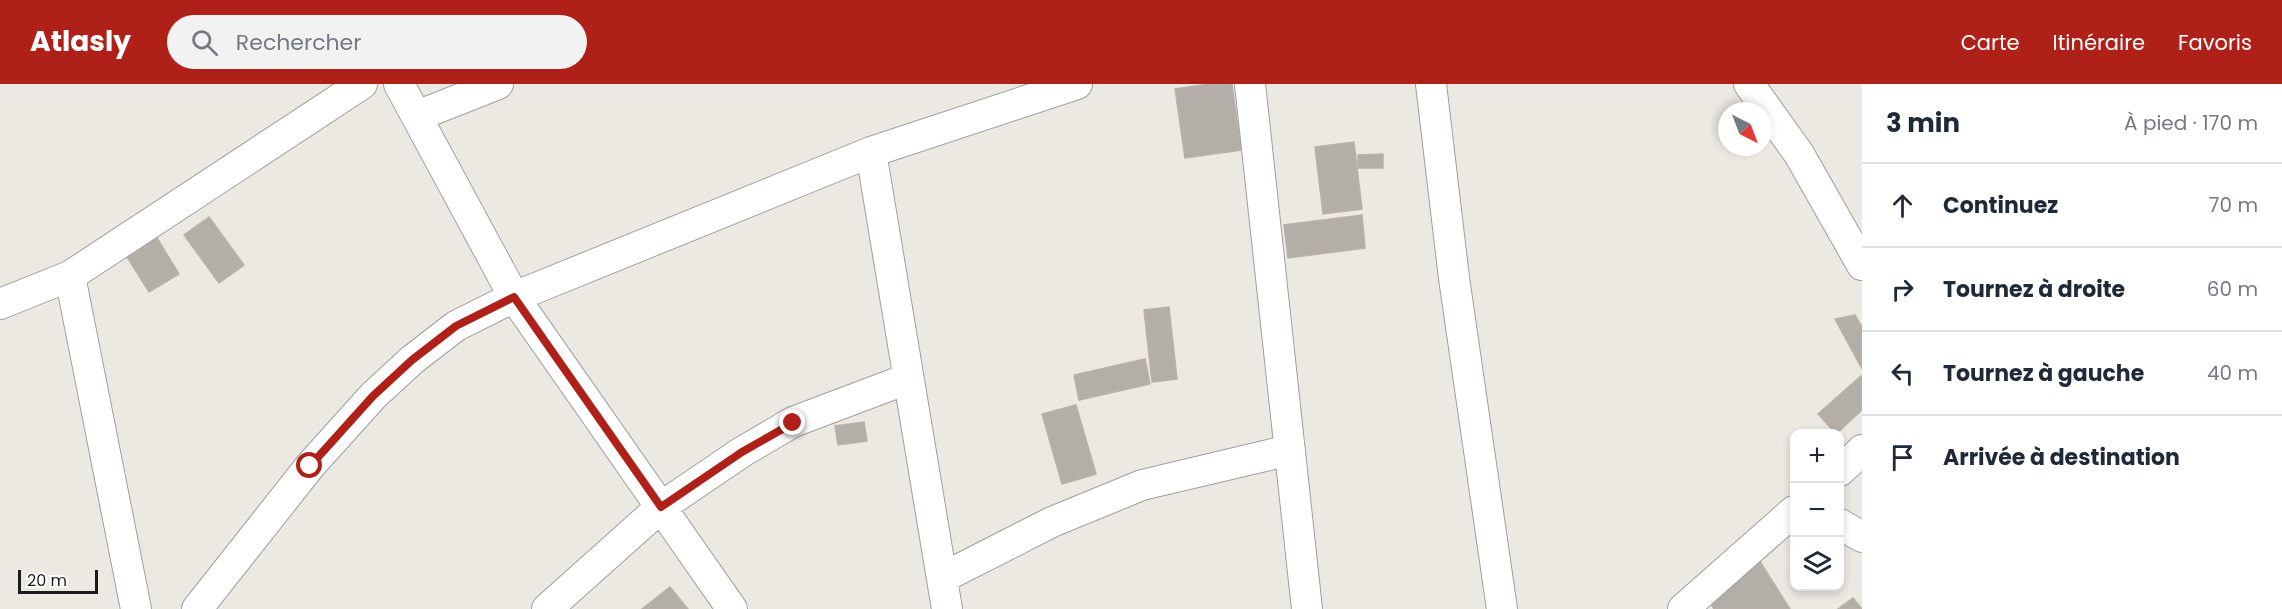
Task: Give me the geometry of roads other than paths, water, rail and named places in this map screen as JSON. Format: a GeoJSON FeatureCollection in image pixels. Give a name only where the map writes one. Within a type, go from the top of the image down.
{"type":"FeatureCollection","features":[{"type":"Feature","properties":{"kind":"street"},"geometry":{"type":"LineString","coordinates":[[0,304],[70,276],[362,84]]}},
{"type":"Feature","properties":{"kind":"street"},"geometry":{"type":"LineString","coordinates":[[399,84],[514,297],[732,609]]}},
{"type":"Feature","properties":{"kind":"street"},"geometry":{"type":"LineString","coordinates":[[417,117],[498,84]]}},
{"type":"Feature","properties":{"kind":"street"},"geometry":{"type":"LineString","coordinates":[[198,609],[310,466],[373,396],[412,360],[456,326],[514,297],[871,152],[1035,90],[1077,84]]}},
{"type":"Feature","properties":{"kind":"street"},"geometry":{"type":"LineString","coordinates":[[1250,84],[1307,609]]}},
{"type":"Feature","properties":{"kind":"street"},"geometry":{"type":"LineString","coordinates":[[1431,84],[1454,278],[1502,609]]}},
{"type":"Feature","properties":{"kind":"street"},"geometry":{"type":"LineString","coordinates":[[1749,84],[1799,154],[1862,266]]}},
{"type":"Feature","properties":{"kind":"street"},"geometry":{"type":"LineString","coordinates":[[871,152],[948,609]]}},
{"type":"Feature","properties":{"kind":"street"},"geometry":{"type":"LineString","coordinates":[[70,276],[136,609]]}},
{"type":"Feature","properties":{"kind":"street"},"geometry":{"type":"LineString","coordinates":[[547,609],[661,507],[742,452],[793,423],[908,379]]}},
{"type":"Feature","properties":{"kind":"street"},"geometry":{"type":"LineString","coordinates":[[942,578],[1052,522],[1142,485],[1290,450]]}},
{"type":"Feature","properties":{"kind":"street"},"geometry":{"type":"LineString","coordinates":[[1844,466],[1862,450]]}},
{"type":"Feature","properties":{"kind":"street"},"geometry":{"type":"LineString","coordinates":[[1693,605],[1790,515]]}},
{"type":"Feature","properties":{"kind":"street"},"geometry":{"type":"LineString","coordinates":[[1844,527],[1862,537]]}}]}
